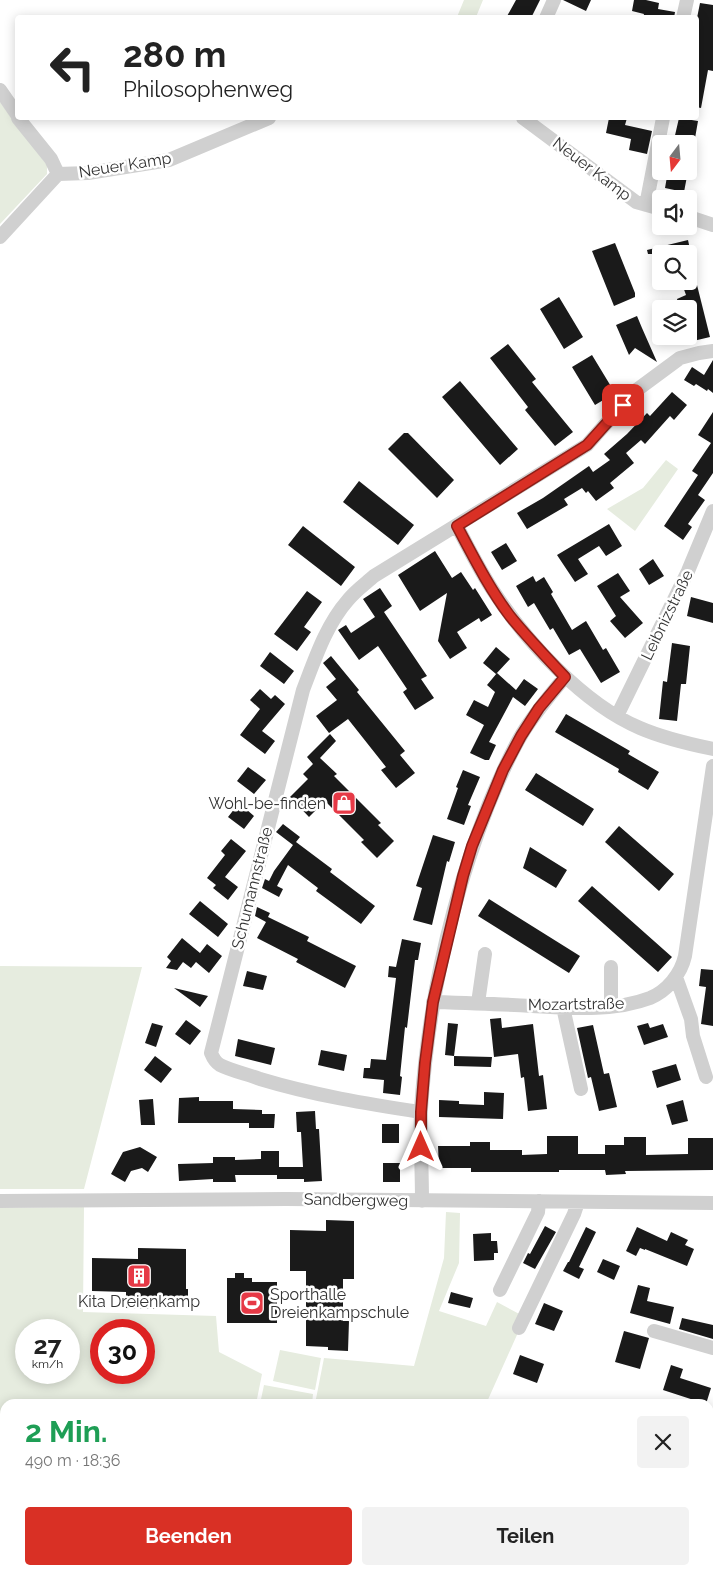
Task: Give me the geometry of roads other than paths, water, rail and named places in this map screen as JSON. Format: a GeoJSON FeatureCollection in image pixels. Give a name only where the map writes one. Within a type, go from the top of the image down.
{"type":"FeatureCollection","features":[{"type":"Feature","properties":{"kind":"street"},"geometry":{"type":"LineString","coordinates":[[547,15],[554,0]]}},
{"type":"Feature","properties":{"kind":"street"},"geometry":{"type":"LineString","coordinates":[[684,15],[687,0]]}},
{"type":"Feature","properties":{"kind":"street"},"geometry":{"type":"LineString","coordinates":[[0,90],[15,112]]}},
{"type":"Feature","properties":{"kind":"street"},"geometry":{"type":"LineString","coordinates":[[20,120],[51,160],[58,174]]}},
{"type":"Feature","properties":{"kind":"street","name":"Neuer Kamp"},"geometry":{"type":"LineString","coordinates":[[0,237],[58,174],[88,173],[169,160],[264,120]]}},
{"type":"Feature","properties":{"kind":"street","name":"Neuer Kamp"},"geometry":{"type":"LineString","coordinates":[[526,120],[641,204]]}},
{"type":"Feature","properties":{"kind":"street"},"geometry":{"type":"LineString","coordinates":[[652,207],[641,204],[661,120]]}},
{"type":"Feature","properties":{"kind":"street"},"geometry":{"type":"LineString","coordinates":[[697,219],[713,224]]}},
{"type":"Feature","properties":{"kind":"street","name":"Schumannstraße"},"geometry":{"type":"LineString","coordinates":[[421,1112],[361,1104],[291,1088],[219,1064],[211,1053],[292,731],[303,690],[317,652],[333,621],[348,600],[374,576],[587,445],[634,392],[680,358],[713,351]]}},
{"type":"Feature","properties":{"kind":"street","name":"Leibnizstraße"},"geometry":{"type":"LineString","coordinates":[[617,716],[688,571],[713,511]]}},
{"type":"Feature","properties":{"kind":"street"},"geometry":{"type":"LineString","coordinates":[[457,526],[491,588],[510,615],[565,677],[617,716],[640,728],[692,745],[713,749]]}},
{"type":"Feature","properties":{"kind":"street"},"geometry":{"type":"LineString","coordinates":[[422,1200],[421,1112],[425,1063],[433,1002],[458,891],[472,846],[497,784],[521,736],[539,708],[565,677]]}},
{"type":"Feature","properties":{"kind":"street","name":"Mozartstraße"},"geometry":{"type":"LineString","coordinates":[[433,1002],[564,1007],[611,1006],[630,1004],[651,997],[664,989],[676,977],[685,956],[713,766]]}},
{"type":"Feature","properties":{"kind":"street"},"geometry":{"type":"LineString","coordinates":[[478,1003],[485,954]]}},
{"type":"Feature","properties":{"kind":"street"},"geometry":{"type":"LineString","coordinates":[[611,967],[611,1006]]}},
{"type":"Feature","properties":{"kind":"street"},"geometry":{"type":"LineString","coordinates":[[676,977],[691,1019],[693,1036],[706,1077]]}},
{"type":"Feature","properties":{"kind":"street"},"geometry":{"type":"LineString","coordinates":[[564,1007],[580,1089]]}},
{"type":"Feature","properties":{"kind":"street","name":"Sandbergweg"},"geometry":{"type":"LineString","coordinates":[[0,1201],[89,1202],[194,1199],[713,1203]]}},
{"type":"Feature","properties":{"kind":"street"},"geometry":{"type":"LineString","coordinates":[[500,1290],[538,1212],[539,1201]]}},
{"type":"Feature","properties":{"kind":"street"},"geometry":{"type":"LineString","coordinates":[[519,1328],[578,1202]]}},
{"type":"Feature","properties":{"kind":"street"},"geometry":{"type":"LineString","coordinates":[[654,1331],[713,1348]]}},
{"type":"Feature","properties":{"kind":"place","name":"Wohl-be-finden"},"geometry":{"type":"Point","coordinates":[344,803]}},
{"type":"Feature","properties":{"kind":"place","name":"Kita Dreienkamp"},"geometry":{"type":"Point","coordinates":[139,1276]}},
{"type":"Feature","properties":{"kind":"place","name":"Sporthalle Dreienkampschule"},"geometry":{"type":"Point","coordinates":[252,1303]}}]}
